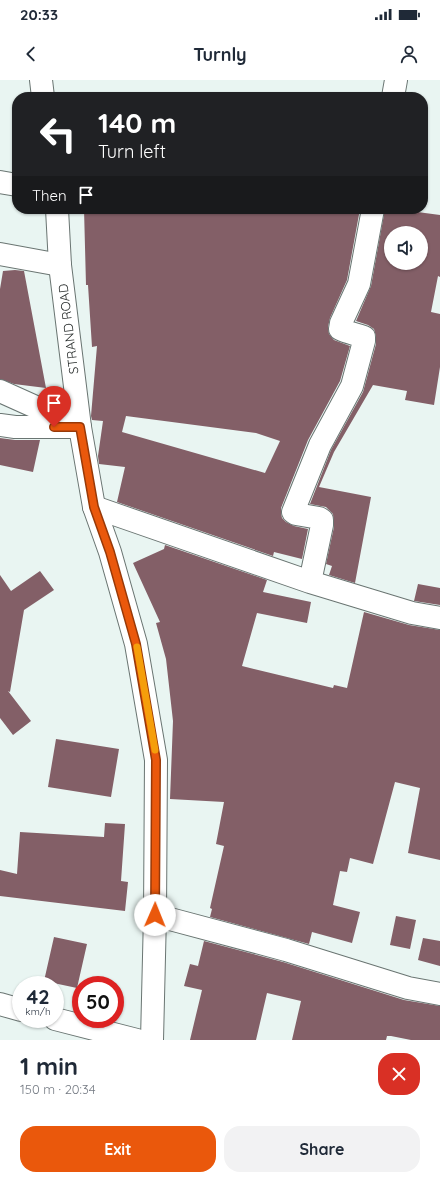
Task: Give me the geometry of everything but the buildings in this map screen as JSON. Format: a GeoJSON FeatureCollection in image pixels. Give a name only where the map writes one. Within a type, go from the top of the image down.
{"type":"FeatureCollection","features":[{"type":"Feature","properties":{"kind":"street"},"geometry":{"type":"LineString","coordinates":[[41,80],[42,92]]}},
{"type":"Feature","properties":{"kind":"street"},"geometry":{"type":"LineString","coordinates":[[394,92],[396,80]]}},
{"type":"Feature","properties":{"kind":"street"},"geometry":{"type":"LineString","coordinates":[[0,182],[12,184]]}},
{"type":"Feature","properties":{"kind":"street","name":"STRAND ROAD"},"geometry":{"type":"LineString","coordinates":[[57,214],[60,265],[80,427],[94,507],[110,552],[136,644],[156,760],[155,915],[152,1040]]}},
{"type":"Feature","properties":{"kind":"street"},"geometry":{"type":"LineString","coordinates":[[310,582],[322,520],[293,512],[320,445],[352,386],[356,371],[364,338],[340,329],[359,284],[372,214]]}},
{"type":"Feature","properties":{"kind":"street"},"geometry":{"type":"LineString","coordinates":[[0,254],[60,265]]}},
{"type":"Feature","properties":{"kind":"street"},"geometry":{"type":"LineString","coordinates":[[0,391],[80,427]]}},
{"type":"Feature","properties":{"kind":"street"},"geometry":{"type":"LineString","coordinates":[[0,425],[14,428],[80,427]]}},
{"type":"Feature","properties":{"kind":"street"},"geometry":{"type":"LineString","coordinates":[[94,507],[310,582],[412,613],[440,618]]}},
{"type":"Feature","properties":{"kind":"street"},"geometry":{"type":"LineString","coordinates":[[155,915],[286,950],[408,988],[440,994]]}},
{"type":"Feature","properties":{"kind":"street"},"geometry":{"type":"LineString","coordinates":[[0,1004],[12,1007]]}},
{"type":"Feature","properties":{"kind":"street"},"geometry":{"type":"LineString","coordinates":[[64,1021],[137,1040]]}},
{"type":"Feature","properties":{"kind":"slow traffic"},"geometry":{"type":"LineString","coordinates":[[137,647],[155,750]]}},
{"type":"Feature","properties":{"kind":"route"},"geometry":{"type":"LineString","coordinates":[[54,427],[80,427],[94,507],[110,552],[136,644],[156,760],[155,915]]}}]}
